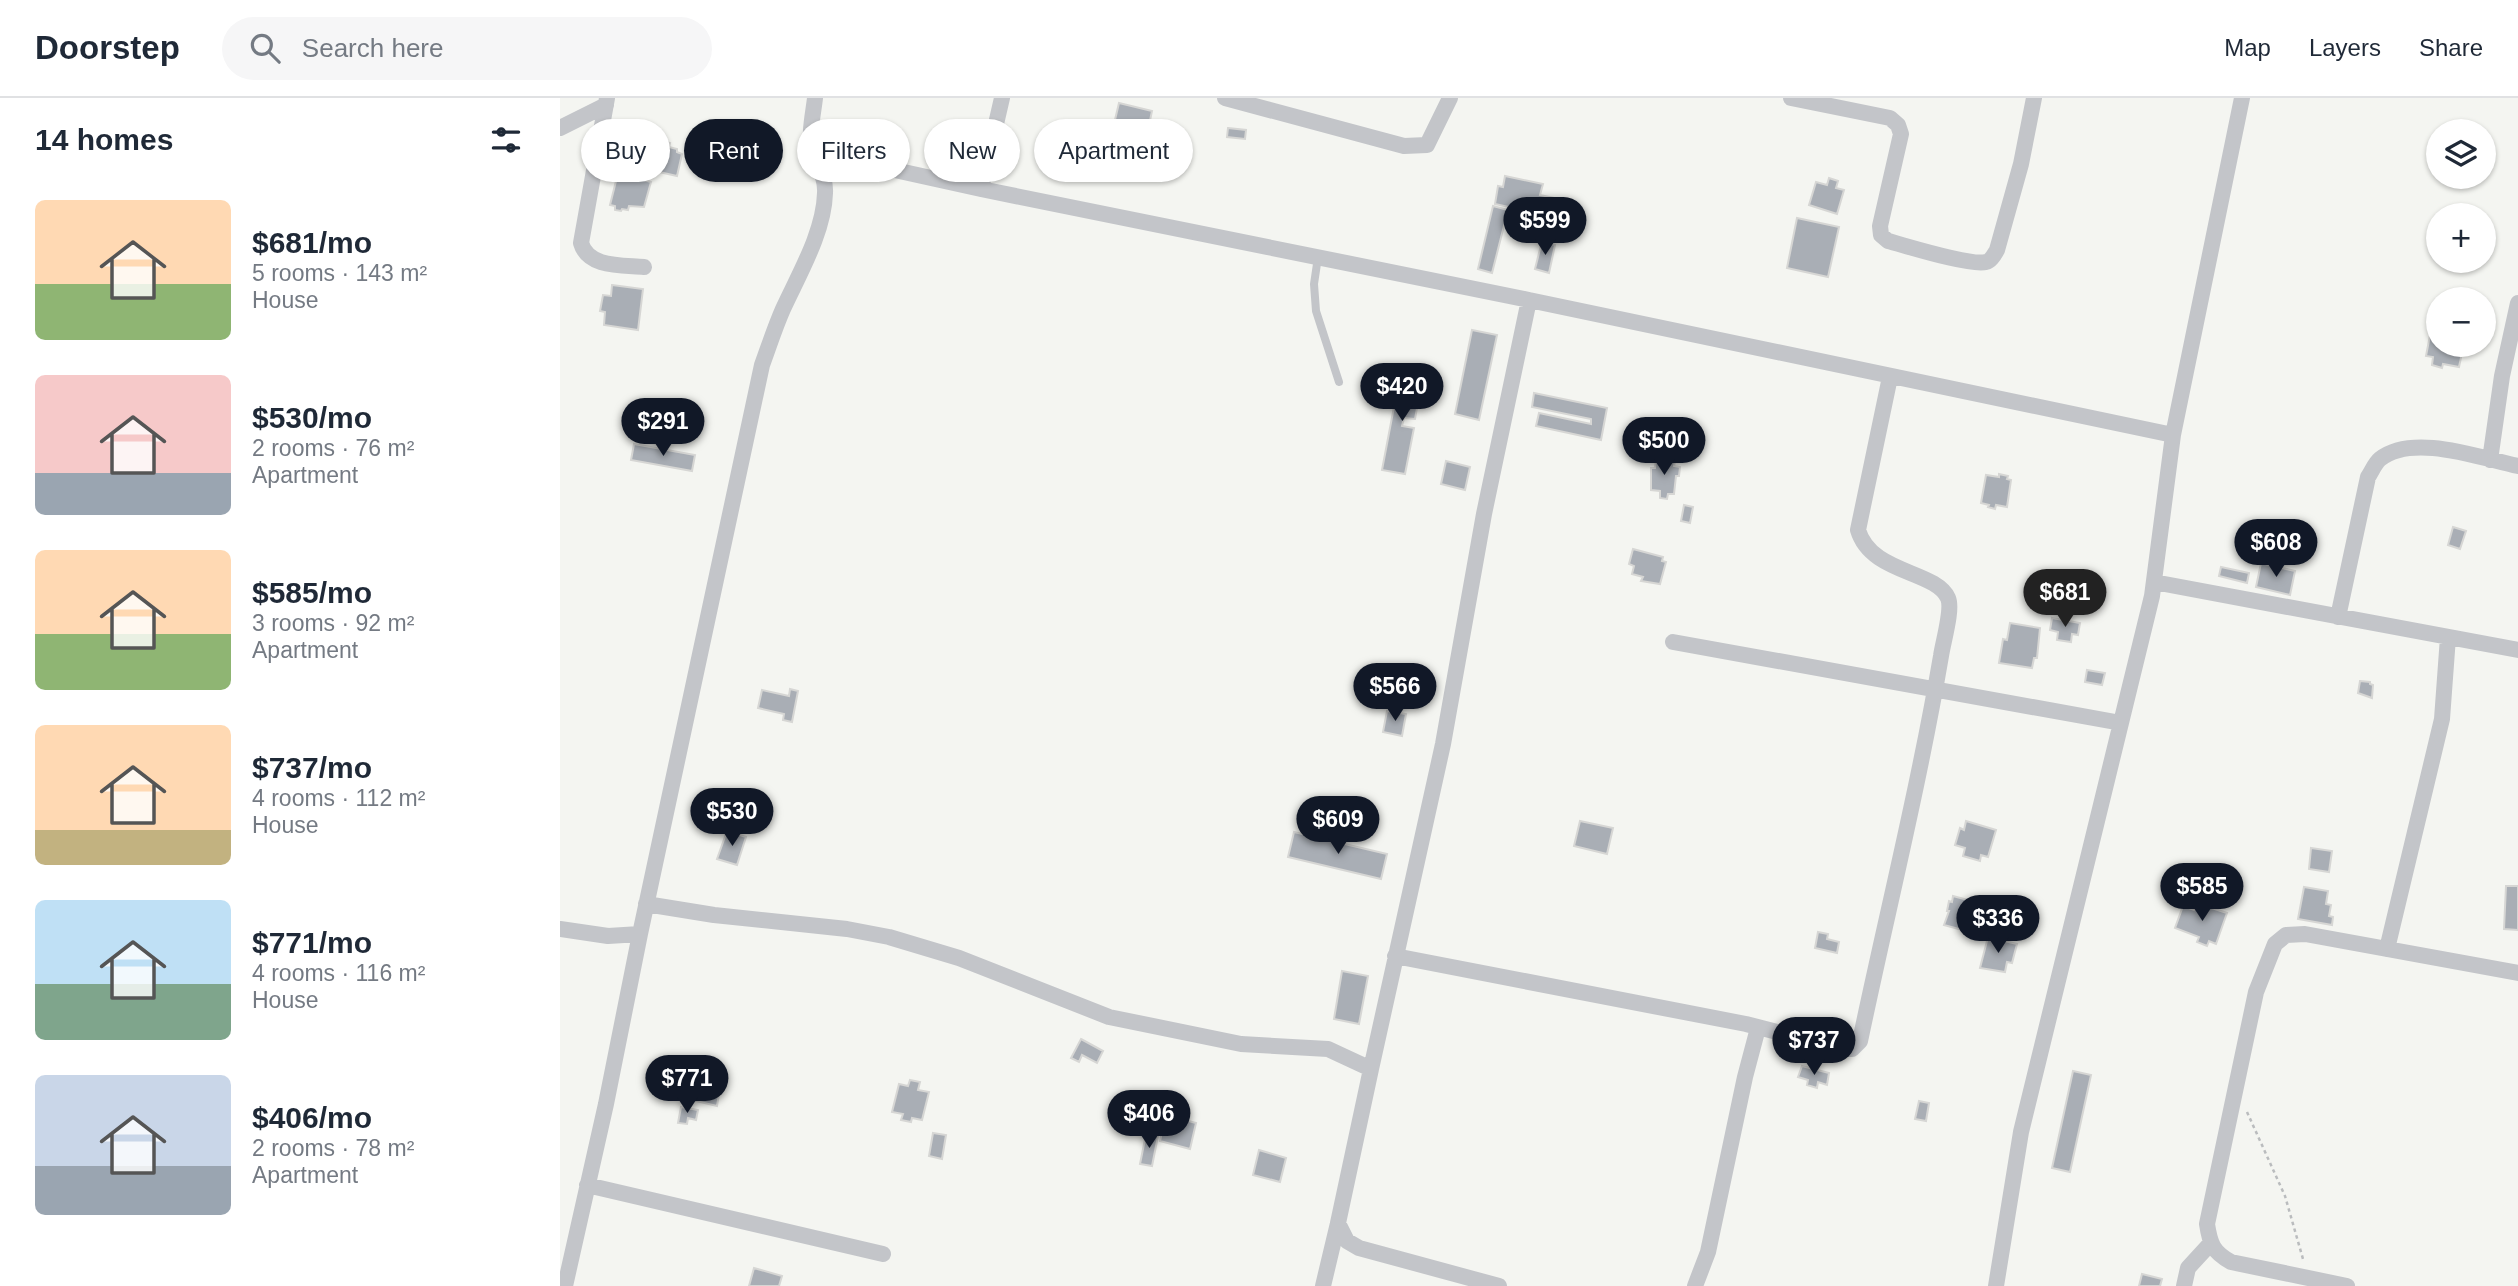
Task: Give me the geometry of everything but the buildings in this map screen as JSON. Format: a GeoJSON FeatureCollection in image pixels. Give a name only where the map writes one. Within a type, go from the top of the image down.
{"type":"FeatureCollection","features":[{"type":"Feature","properties":{"kind":"street"},"geometry":{"type":"LineString","coordinates":[[812,119],[815,98]]}},
{"type":"Feature","properties":{"kind":"street"},"geometry":{"type":"LineString","coordinates":[[981,190],[1002,98]]}},
{"type":"Feature","properties":{"kind":"street"},"geometry":{"type":"LineString","coordinates":[[1225,98],[1404,146],[1427,145],[1450,98]]}},
{"type":"Feature","properties":{"kind":"street"},"geometry":{"type":"LineString","coordinates":[[1791,98],[1890,118],[1898,125],[1901,134],[1880,226],[1881,235],[1888,241],[1956,259],[1985,263],[1997,250],[2021,164],[2034,98]]}},
{"type":"Feature","properties":{"kind":"street"},"geometry":{"type":"LineString","coordinates":[[1996,1286],[2021,1132],[2154,582],[2173,435],[2242,98]]}},
{"type":"Feature","properties":{"kind":"street"},"geometry":{"type":"LineString","coordinates":[[560,128],[607,102]]}},
{"type":"Feature","properties":{"kind":"street"},"geometry":{"type":"LineString","coordinates":[[607,102],[581,243],[586,254],[597,261],[644,267]]}},
{"type":"Feature","properties":{"kind":"street"},"geometry":{"type":"LineString","coordinates":[[910,174],[2173,435]]}},
{"type":"Feature","properties":{"kind":"street"},"geometry":{"type":"LineString","coordinates":[[565,1286],[762,365],[782,311],[805,264],[822,216],[824,182]]}},
{"type":"Feature","properties":{"kind":"street"},"geometry":{"type":"LineString","coordinates":[[1323,1286],[1443,744],[1484,514],[1529,300]]}},
{"type":"Feature","properties":{"kind":"street"},"geometry":{"type":"LineString","coordinates":[[2490,460],[2502,376],[2518,303]]}},
{"type":"Feature","properties":{"kind":"street"},"geometry":{"type":"LineString","coordinates":[[1395,956],[1758,1028],[1843,1049],[1852,1049],[1860,1041],[1935,690],[1950,604],[1942,589],[1880,559],[1861,541],[1858,530],[1890,377]]}},
{"type":"Feature","properties":{"kind":"street"},"geometry":{"type":"LineString","coordinates":[[2338,617],[2368,477],[2378,460],[2396,449],[2424,446],[2518,466]]}},
{"type":"Feature","properties":{"kind":"street"},"geometry":{"type":"LineString","coordinates":[[2154,582],[2518,650]]}},
{"type":"Feature","properties":{"kind":"street"},"geometry":{"type":"LineString","coordinates":[[2387,949],[2442,719],[2448,637]]}},
{"type":"Feature","properties":{"kind":"street"},"geometry":{"type":"LineString","coordinates":[[1673,642],[2121,723]]}},
{"type":"Feature","properties":{"kind":"street"},"geometry":{"type":"LineString","coordinates":[[646,904],[714,915],[847,929],[889,937],[959,958],[1109,1017],[1241,1044],[1328,1049],[1371,1069]]}},
{"type":"Feature","properties":{"kind":"street"},"geometry":{"type":"LineString","coordinates":[[560,929],[608,936],[640,934]]}},
{"type":"Feature","properties":{"kind":"street"},"geometry":{"type":"LineString","coordinates":[[2347,1286],[2231,1262],[2217,1254],[2210,1244],[2207,1224],[2256,992],[2275,944],[2286,936],[2305,934],[2518,973]]}},
{"type":"Feature","properties":{"kind":"street"},"geometry":{"type":"LineString","coordinates":[[1695,1286],[1708,1252],[1758,1028]]}},
{"type":"Feature","properties":{"kind":"street"},"geometry":{"type":"LineString","coordinates":[[587,1185],[883,1254]]}},
{"type":"Feature","properties":{"kind":"street"},"geometry":{"type":"LineString","coordinates":[[1338,1223],[1347,1241],[1359,1248],[1492,1285]]}},
{"type":"Feature","properties":{"kind":"street"},"geometry":{"type":"LineString","coordinates":[[2183,1286],[2188,1268],[2210,1244]]}},
{"type":"Feature","properties":{"kind":"lane"},"geometry":{"type":"LineString","coordinates":[[1318,257],[1314,284],[1316,311],[1339,382]]}},
{"type":"Feature","properties":{"kind":"path"},"geometry":{"type":"LineString","coordinates":[[2247,1111],[2285,1196],[2309,1278]]}}]}
